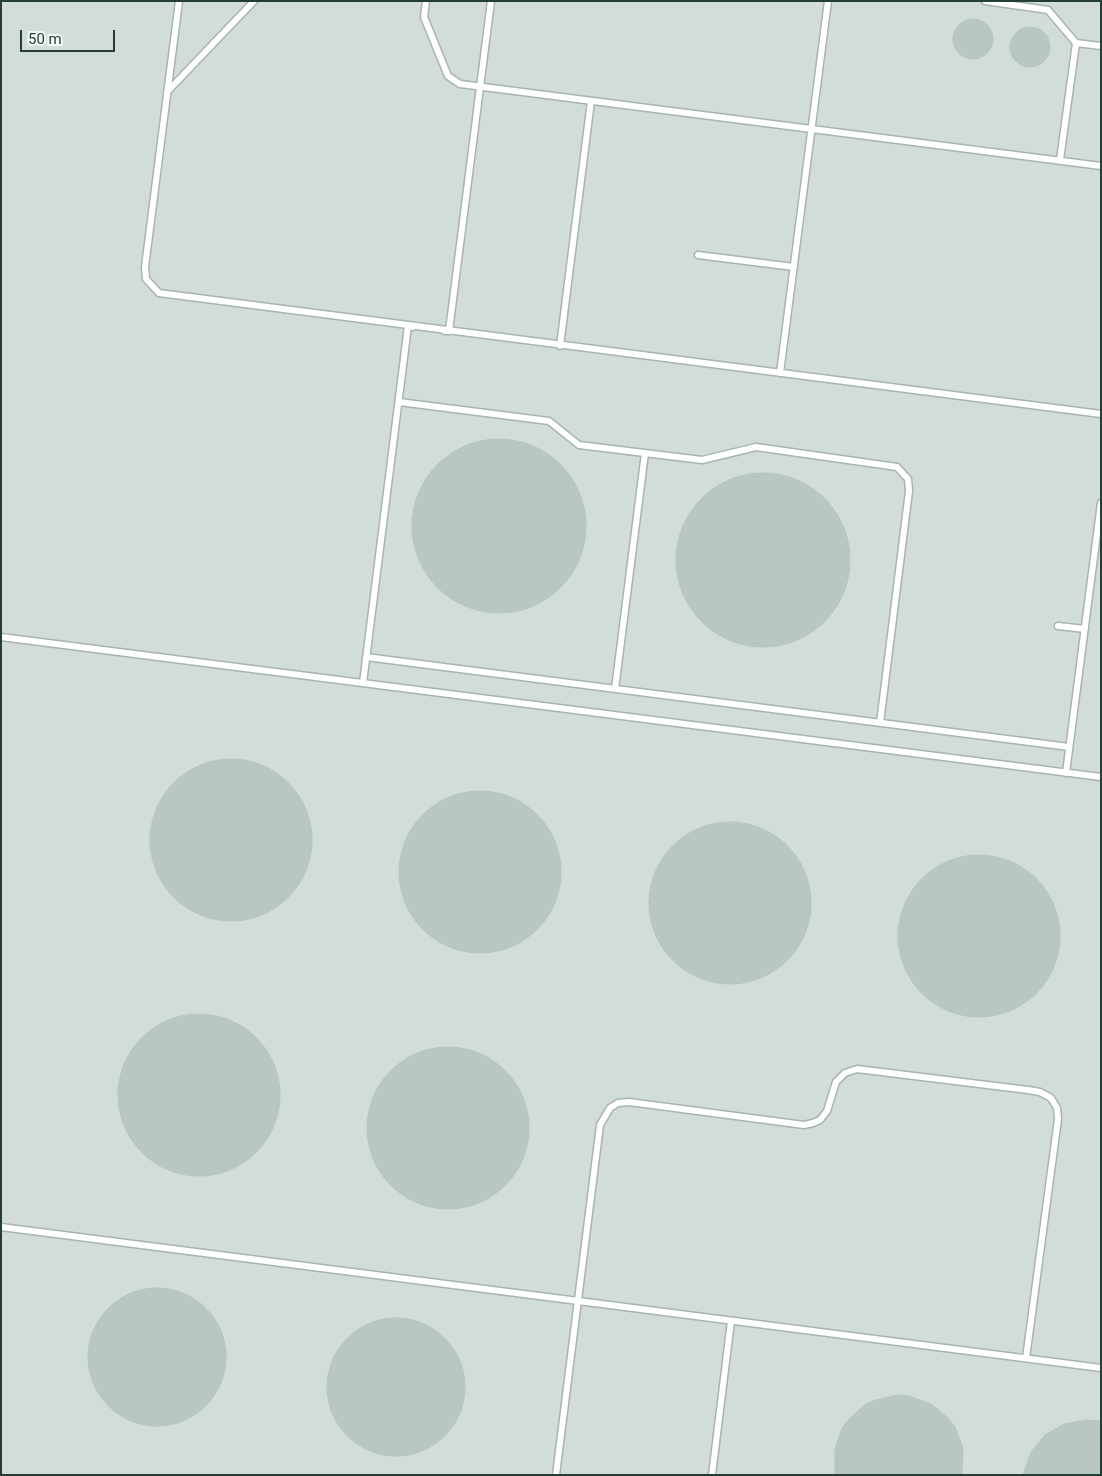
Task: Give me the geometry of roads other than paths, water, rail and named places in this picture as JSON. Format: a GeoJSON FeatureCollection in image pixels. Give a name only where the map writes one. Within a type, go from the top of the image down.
{"type":"FeatureCollection","features":[{"type":"Feature","properties":{"kind":"lane"},"geometry":{"type":"LineString","coordinates":[[179,1],[145,267],[146,279],[158,293],[1101,414]]}},
{"type":"Feature","properties":{"kind":"lane"},"geometry":{"type":"LineString","coordinates":[[167,92],[254,1]]}},
{"type":"Feature","properties":{"kind":"lane"},"geometry":{"type":"LineString","coordinates":[[426,1],[424,17],[448,76],[460,84],[1101,166]]}},
{"type":"Feature","properties":{"kind":"lane"},"geometry":{"type":"LineString","coordinates":[[363,683],[408,326],[449,331],[491,1]]}},
{"type":"Feature","properties":{"kind":"lane"},"geometry":{"type":"LineString","coordinates":[[780,373],[828,1]]}},
{"type":"Feature","properties":{"kind":"lane"},"geometry":{"type":"LineString","coordinates":[[985,1],[1048,10],[1076,43],[1101,46]]}},
{"type":"Feature","properties":{"kind":"lane"},"geometry":{"type":"LineString","coordinates":[[1060,160],[1076,43]]}},
{"type":"Feature","properties":{"kind":"lane"},"geometry":{"type":"LineString","coordinates":[[560,346],[592,101]]}},
{"type":"Feature","properties":{"kind":"lane"},"geometry":{"type":"LineString","coordinates":[[698,255],[794,267]]}},
{"type":"Feature","properties":{"kind":"lane"},"geometry":{"type":"LineString","coordinates":[[399,402],[549,421],[579,445],[702,460],[756,447],[891,464],[901,470],[908,479],[909,491],[880,723]]}},
{"type":"Feature","properties":{"kind":"lane"},"geometry":{"type":"LineString","coordinates":[[615,689],[645,453]]}},
{"type":"Feature","properties":{"kind":"lane"},"geometry":{"type":"LineString","coordinates":[[1066,773],[1101,503]]}},
{"type":"Feature","properties":{"kind":"lane"},"geometry":{"type":"LineString","coordinates":[[1058,626],[1085,629]]}},
{"type":"Feature","properties":{"kind":"lane"},"geometry":{"type":"LineString","coordinates":[[1,637],[1101,777]]}},
{"type":"Feature","properties":{"kind":"lane"},"geometry":{"type":"LineString","coordinates":[[366,657],[1069,747]]}},
{"type":"Feature","properties":{"kind":"lane"},"geometry":{"type":"LineString","coordinates":[[556,1475],[600,1125],[610,1108],[618,1103],[629,1102],[804,1125],[820,1120],[827,1111],[836,1082],[845,1073],[856,1069],[1028,1090],[1040,1092],[1051,1098],[1057,1108],[1058,1118],[1026,1358]]}},
{"type":"Feature","properties":{"kind":"lane"},"geometry":{"type":"LineString","coordinates":[[1,1227],[1101,1368]]}},
{"type":"Feature","properties":{"kind":"lane"},"geometry":{"type":"LineString","coordinates":[[712,1475],[731,1321]]}}]}
